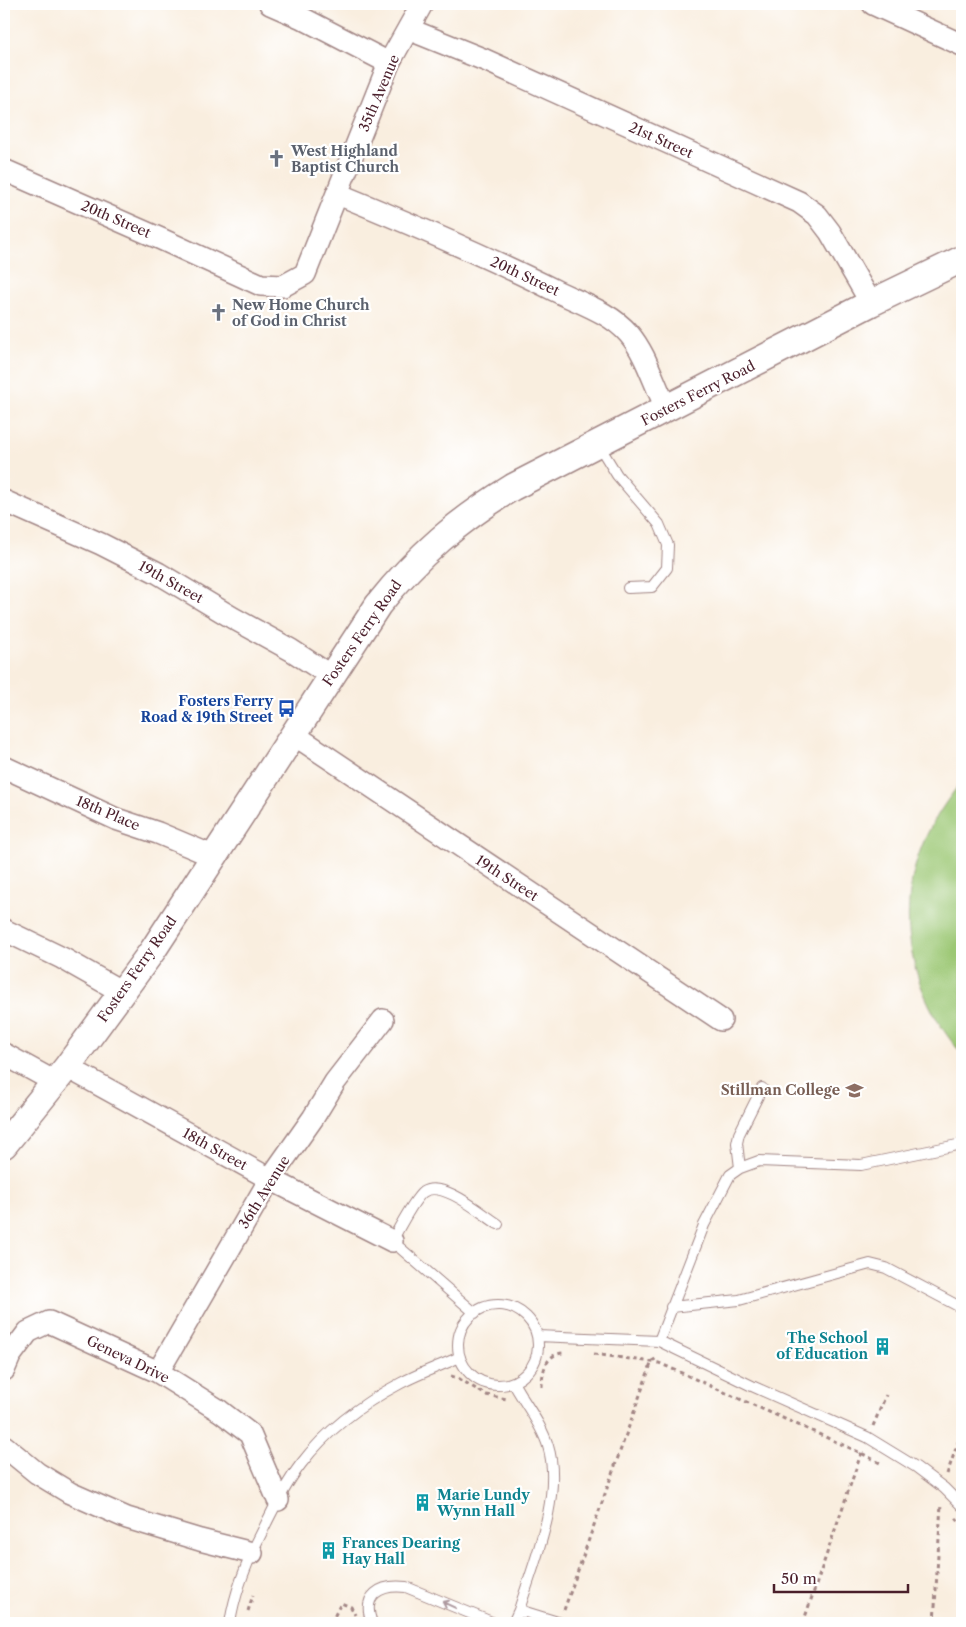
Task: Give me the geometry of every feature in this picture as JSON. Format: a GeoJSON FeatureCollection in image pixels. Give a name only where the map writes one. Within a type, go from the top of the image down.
{"type":"FeatureCollection","features":[{"type":"Feature","properties":{"kind":"street"},"geometry":{"type":"LineString","coordinates":[[270,4],[302,18],[389,63]]}},
{"type":"Feature","properties":{"kind":"street","name":"35th Avenue"},"geometry":{"type":"LineString","coordinates":[[284,286],[305,274],[389,63],[422,4]]}},
{"type":"Feature","properties":{"kind":"street"},"geometry":{"type":"LineString","coordinates":[[873,4],[962,45]]}},
{"type":"Feature","properties":{"kind":"street","name":"21st Street"},"geometry":{"type":"LineString","coordinates":[[408,30],[485,60],[799,202],[817,215],[830,232],[871,303]]}},
{"type":"Feature","properties":{"kind":"street","name":"20th Street"},"geometry":{"type":"LineString","coordinates":[[4,170],[162,239],[261,285],[284,286]]}},
{"type":"Feature","properties":{"kind":"street","name":"20th Street"},"geometry":{"type":"LineString","coordinates":[[338,194],[398,218],[498,263],[615,320],[630,335],[642,354],[667,409]]}},
{"type":"Feature","properties":{"kind":"street","name":"Fosters Ferry Road"},"geometry":{"type":"LineString","coordinates":[[4,1145],[61,1075],[153,950],[378,605],[414,562],[434,543],[486,504],[513,487],[871,303],[962,259]]}},
{"type":"Feature","properties":{"kind":"street","name":"19th Street"},"geometry":{"type":"LineString","coordinates":[[4,501],[101,544],[158,573],[332,676]]}},
{"type":"Feature","properties":{"kind":"street","name":"19th Street"},"geometry":{"type":"LineString","coordinates":[[293,734],[721,1020]]}},
{"type":"Feature","properties":{"kind":"street","name":"18th Place"},"geometry":{"type":"LineString","coordinates":[[4,767],[116,819],[214,857]]}},
{"type":"Feature","properties":{"kind":"street"},"geometry":{"type":"LineString","coordinates":[[4,930],[62,958],[122,992]]}},
{"type":"Feature","properties":{"kind":"street","name":"36th Avenue"},"geometry":{"type":"LineString","coordinates":[[158,1372],[270,1180],[335,1082],[383,1020]]}},
{"type":"Feature","properties":{"kind":"street","name":"18th Street"},"geometry":{"type":"LineString","coordinates":[[4,1054],[61,1075],[392,1241]]}},
{"type":"Feature","properties":{"kind":"street","name":"Geneva Drive"},"geometry":{"type":"LineString","coordinates":[[4,1370],[10,1356],[28,1332],[49,1322],[158,1372],[220,1411],[250,1434],[278,1500]]}},
{"type":"Feature","properties":{"kind":"street"},"geometry":{"type":"LineString","coordinates":[[4,1446],[37,1473],[70,1494],[126,1518],[252,1553]]}},
{"type":"Feature","properties":{"kind":"lane"},"geometry":{"type":"LineString","coordinates":[[598,444],[617,475],[659,524],[668,545],[667,568],[652,587],[628,588]]}},
{"type":"Feature","properties":{"kind":"lane"},"geometry":{"type":"LineString","coordinates":[[740,1168],[739,1134],[762,1088]]}},
{"type":"Feature","properties":{"kind":"lane"},"geometry":{"type":"LineString","coordinates":[[659,1341],[704,1225],[717,1197],[730,1175],[740,1168],[759,1161],[861,1165],[962,1144]]}},
{"type":"Feature","properties":{"kind":"lane"},"geometry":{"type":"LineString","coordinates":[[475,1313],[392,1241],[420,1196],[424,1192],[436,1188],[453,1194],[498,1224]]}},
{"type":"Feature","properties":{"kind":"lane"},"geometry":{"type":"LineString","coordinates":[[671,1307],[739,1300],[870,1264],[886,1268],[962,1308]]}},
{"type":"Feature","properties":{"kind":"lane"},"geometry":{"type":"LineString","coordinates":[[499,1305],[512,1308],[523,1314],[532,1324],[536,1336],[538,1347],[536,1358],[522,1376],[512,1382],[500,1385],[487,1383],[475,1378],[466,1369],[460,1357],[458,1345],[460,1332],[466,1321],[486,1307],[499,1305]]}},
{"type":"Feature","properties":{"kind":"lane"},"geometry":{"type":"LineString","coordinates":[[536,1336],[659,1341],[752,1386],[867,1437],[944,1488],[962,1506]]}},
{"type":"Feature","properties":{"kind":"lane"},"geometry":{"type":"LineString","coordinates":[[230,1623],[242,1578],[252,1553],[278,1500],[301,1464],[330,1432],[364,1406],[401,1383],[460,1357]]}},
{"type":"Feature","properties":{"kind":"lane"},"geometry":{"type":"LineString","coordinates":[[512,1382],[538,1424],[548,1445],[553,1466],[552,1499],[519,1610],[513,1623]]}},
{"type":"Feature","properties":{"kind":"lane"},"geometry":{"type":"LineString","coordinates":[[372,1623],[368,1605],[373,1596],[383,1588],[394,1586],[406,1587],[494,1623]]}},
{"type":"Feature","properties":{"kind":"lane"},"geometry":{"type":"LineString","coordinates":[[519,1610],[562,1619]]}},
{"type":"Feature","properties":{"kind":"path"},"geometry":{"type":"LineString","coordinates":[[962,107],[960,122],[962,146]]}},
{"type":"Feature","properties":{"kind":"path"},"geometry":{"type":"LineString","coordinates":[[542,1387],[542,1374],[551,1357],[567,1352]]}},
{"type":"Feature","properties":{"kind":"path"},"geometry":{"type":"LineString","coordinates":[[590,1353],[660,1363],[862,1451],[885,1466]]}},
{"type":"Feature","properties":{"kind":"path"},"geometry":{"type":"LineString","coordinates":[[562,1619],[652,1361],[656,1358]]}},
{"type":"Feature","properties":{"kind":"path"},"geometry":{"type":"LineString","coordinates":[[448,1376],[458,1378],[486,1394],[512,1400]]}},
{"type":"Feature","properties":{"kind":"path"},"geometry":{"type":"LineString","coordinates":[[872,1429],[886,1395]]}},
{"type":"Feature","properties":{"kind":"path"},"geometry":{"type":"LineString","coordinates":[[946,1477],[962,1431]]}},
{"type":"Feature","properties":{"kind":"path"},"geometry":{"type":"LineString","coordinates":[[803,1623],[862,1451]]}},
{"type":"Feature","properties":{"kind":"path"},"geometry":{"type":"LineString","coordinates":[[935,1500],[941,1503],[948,1511]]}},
{"type":"Feature","properties":{"kind":"path"},"geometry":{"type":"LineString","coordinates":[[934,1623],[941,1503]]}},
{"type":"Feature","properties":{"kind":"path"},"geometry":{"type":"LineString","coordinates":[[956,1518],[962,1525]]}},
{"type":"Feature","properties":{"kind":"path"},"geometry":{"type":"LineString","coordinates":[[247,1615],[254,1591]]}},
{"type":"Feature","properties":{"kind":"path"},"geometry":{"type":"LineString","coordinates":[[332,1623],[341,1603],[351,1607],[359,1623]]}},
{"type":"Feature","properties":{"kind":"path"},"geometry":{"type":"LineString","coordinates":[[746,1623],[765,1623]]}},
{"type":"Feature","properties":{"kind":"green space"},"geometry":{"type":"Polygon","coordinates":[[[962,781],[962,1054],[946,1034],[933,1013],[923,990],[910,942],[908,917],[910,892],[918,855],[940,811],[962,781]]]}},
{"type":"Feature","properties":{"kind":"place","name":"West Highland Baptist Church"},"geometry":{"type":"Point","coordinates":[277,159]}},
{"type":"Feature","properties":{"kind":"place","name":"New Home Church of God in Christ"},"geometry":{"type":"Point","coordinates":[218,313]}},
{"type":"Feature","properties":{"kind":"place","name":"Fosters Ferry Road & 19th Street"},"geometry":{"type":"Point","coordinates":[287,709]}},
{"type":"Feature","properties":{"kind":"place","name":"Stillman College"},"geometry":{"type":"Point","coordinates":[854,1090]}},
{"type":"Feature","properties":{"kind":"place","name":"The School of Education"},"geometry":{"type":"Point","coordinates":[882,1346]}},
{"type":"Feature","properties":{"kind":"place","name":"Marie Lundy Wynn Hall"},"geometry":{"type":"Point","coordinates":[423,1503]}},
{"type":"Feature","properties":{"kind":"place","name":"Frances Dearing Hay Hall"},"geometry":{"type":"Point","coordinates":[328,1551]}}]}
